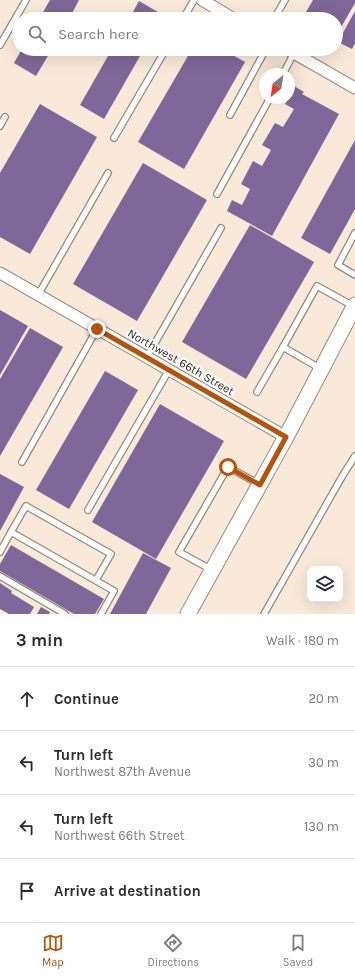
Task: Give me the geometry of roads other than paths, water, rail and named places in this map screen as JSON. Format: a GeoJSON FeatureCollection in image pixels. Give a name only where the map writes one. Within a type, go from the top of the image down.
{"type":"FeatureCollection","features":[{"type":"Feature","properties":{"kind":"main road"},"geometry":{"type":"LineString","coordinates":[[188,614],[260,485],[355,306]]}},
{"type":"Feature","properties":{"kind":"street"},"geometry":{"type":"LineString","coordinates":[[202,0],[222,12]]}},
{"type":"Feature","properties":{"kind":"street"},"geometry":{"type":"LineString","coordinates":[[300,56],[354,85]]}},
{"type":"Feature","properties":{"kind":"street","name":"Northwest 66th Street"},"geometry":{"type":"LineString","coordinates":[[0,273],[286,437]]}},
{"type":"Feature","properties":{"kind":"lane"},"geometry":{"type":"LineString","coordinates":[[19,12],[26,0]]}},
{"type":"Feature","properties":{"kind":"lane"},"geometry":{"type":"LineString","coordinates":[[187,12],[194,0]]}},
{"type":"Feature","properties":{"kind":"lane"},"geometry":{"type":"LineString","coordinates":[[278,12],[285,0]]}},
{"type":"Feature","properties":{"kind":"lane"},"geometry":{"type":"LineString","coordinates":[[0,45],[12,24]]}},
{"type":"Feature","properties":{"kind":"lane"},"geometry":{"type":"LineString","coordinates":[[114,138],[162,56]]}},
{"type":"Feature","properties":{"kind":"lane"},"geometry":{"type":"LineString","coordinates":[[230,115],[262,56]]}},
{"type":"Feature","properties":{"kind":"lane"},"geometry":{"type":"LineString","coordinates":[[285,68],[289,56]]}},
{"type":"Feature","properties":{"kind":"lane"},"geometry":{"type":"LineString","coordinates":[[217,194],[267,104]]}},
{"type":"Feature","properties":{"kind":"lane"},"geometry":{"type":"LineString","coordinates":[[0,126],[5,117]]}},
{"type":"Feature","properties":{"kind":"lane"},"geometry":{"type":"LineString","coordinates":[[38,295],[108,173]]}},
{"type":"Feature","properties":{"kind":"lane"},"geometry":{"type":"LineString","coordinates":[[147,357],[220,228]]}},
{"type":"Feature","properties":{"kind":"lane"},"geometry":{"type":"LineString","coordinates":[[355,233],[338,265],[355,275]]}},
{"type":"Feature","properties":{"kind":"lane"},"geometry":{"type":"LineString","coordinates":[[348,246],[355,249]]}},
{"type":"Feature","properties":{"kind":"lane"},"geometry":{"type":"LineString","coordinates":[[257,392],[317,286],[355,306]]}},
{"type":"Feature","properties":{"kind":"lane"},"geometry":{"type":"LineString","coordinates":[[22,462],[97,329]]}},
{"type":"Feature","properties":{"kind":"lane"},"geometry":{"type":"LineString","coordinates":[[283,347],[321,369]]}},
{"type":"Feature","properties":{"kind":"lane"},"geometry":{"type":"LineString","coordinates":[[88,510],[169,370]]}},
{"type":"Feature","properties":{"kind":"lane"},"geometry":{"type":"LineString","coordinates":[[264,614],[355,456]]}},
{"type":"Feature","properties":{"kind":"lane"},"geometry":{"type":"LineString","coordinates":[[212,571],[179,552],[228,467],[260,485]]}},
{"type":"Feature","properties":{"kind":"lane"},"geometry":{"type":"LineString","coordinates":[[0,552],[26,506],[111,554],[96,580]]}},
{"type":"Feature","properties":{"kind":"lane"},"geometry":{"type":"LineString","coordinates":[[11,532],[114,591],[101,614]]}},
{"type":"Feature","properties":{"kind":"lane"},"geometry":{"type":"LineString","coordinates":[[0,576],[65,614]]}}]}
